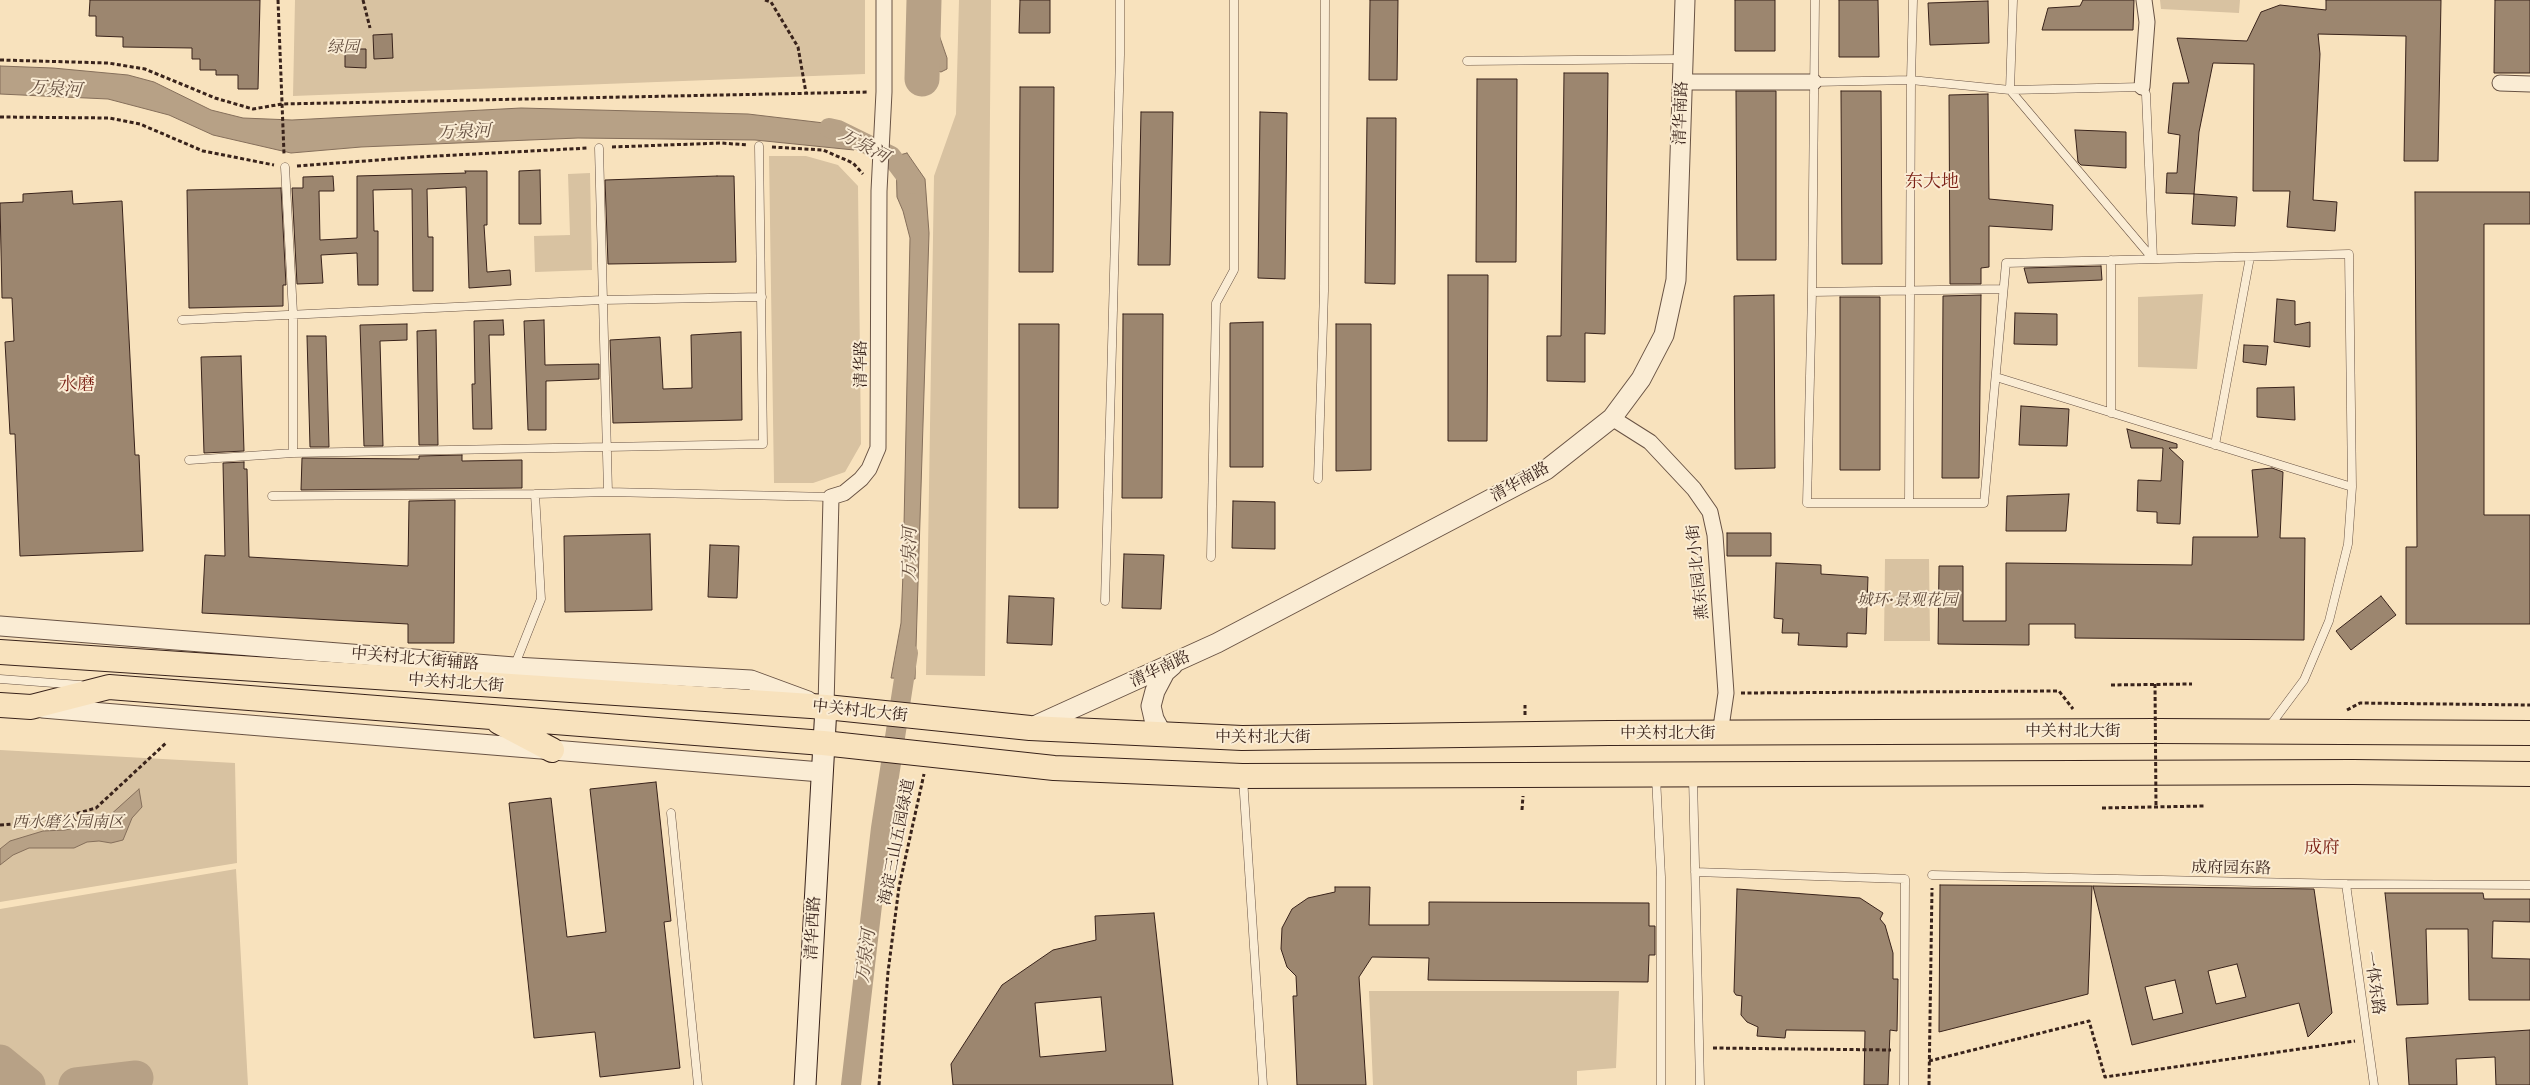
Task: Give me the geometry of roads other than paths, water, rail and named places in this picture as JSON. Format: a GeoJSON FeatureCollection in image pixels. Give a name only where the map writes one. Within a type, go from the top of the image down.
{"type":"FeatureCollection","features":[{"type":"Feature","properties":{"kind":"main road","name":"中关村北大街"},"geometry":{"type":"LineString","coordinates":[[0,652],[826,707],[1030,728],[1242,738],[2091,731],[2530,733]]}},
{"type":"Feature","properties":{"kind":"main road","name":"中关村北大街"},"geometry":{"type":"LineString","coordinates":[[0,705],[31,707],[108,687],[823,743],[1054,768],[1242,776],[2353,772],[2530,774]]}},
{"type":"Feature","properties":{"kind":"main road","name":"清华西路"},"geometry":{"type":"LineString","coordinates":[[805,1085],[826,707]]}},
{"type":"Feature","properties":{"kind":"main road"},"geometry":{"type":"LineString","coordinates":[[490,717],[552,750]]}},
{"type":"Feature","properties":{"kind":"street","name":"清华路"},"geometry":{"type":"LineString","coordinates":[[832,497],[844,493],[861,480],[869,469],[878,448],[878,191],[881,171],[884,92],[884,0]]}},
{"type":"Feature","properties":{"kind":"street","name":"清华南路"},"geometry":{"type":"LineString","coordinates":[[1030,728],[1225,638],[1546,470],[1612,418],[1641,379],[1664,336],[1674,289],[1685,0]]}},
{"type":"Feature","properties":{"kind":"street"},"geometry":{"type":"LineString","coordinates":[[2142,87],[2148,22],[2144,0]]}},
{"type":"Feature","properties":{"kind":"street"},"geometry":{"type":"LineString","coordinates":[[1683,82],[1814,82]]}},
{"type":"Feature","properties":{"kind":"street"},"geometry":{"type":"LineString","coordinates":[[2500,83],[2530,84]]}},
{"type":"Feature","properties":{"kind":"street","name":"燕东园北小街"},"geometry":{"type":"LineString","coordinates":[[1612,418],[1650,442],[1694,489],[1710,512],[1715,535],[1726,693],[1720,734]]}},
{"type":"Feature","properties":{"kind":"street"},"geometry":{"type":"LineString","coordinates":[[826,707],[832,497]]}},
{"type":"Feature","properties":{"kind":"street","name":"中关村北大街辅路"},"geometry":{"type":"LineString","coordinates":[[0,626],[514,667],[751,680],[826,707]]}},
{"type":"Feature","properties":{"kind":"street"},"geometry":{"type":"LineString","coordinates":[[1166,735],[1157,725],[1152,706],[1155,691],[1165,672],[1180,660]]}},
{"type":"Feature","properties":{"kind":"street"},"geometry":{"type":"LineString","coordinates":[[31,707],[821,772]]}},
{"type":"Feature","properties":{"kind":"lane"},"geometry":{"type":"LineString","coordinates":[[1105,601],[1120,0]]}},
{"type":"Feature","properties":{"kind":"lane"},"geometry":{"type":"LineString","coordinates":[[1211,557],[1216,303],[1234,270],[1234,0]]}},
{"type":"Feature","properties":{"kind":"lane"},"geometry":{"type":"LineString","coordinates":[[1318,479],[1324,291],[1325,0]]}},
{"type":"Feature","properties":{"kind":"lane"},"geometry":{"type":"LineString","coordinates":[[1815,0],[1812,292],[1807,503],[1984,503],[2006,263],[2348,254],[2352,487],[2348,544],[2329,621],[2304,680],[2266,731]]}},
{"type":"Feature","properties":{"kind":"lane"},"geometry":{"type":"LineString","coordinates":[[1909,503],[1913,0]]}},
{"type":"Feature","properties":{"kind":"lane"},"geometry":{"type":"LineString","coordinates":[[2013,0],[2010,90],[2153,259]]}},
{"type":"Feature","properties":{"kind":"lane"},"geometry":{"type":"LineString","coordinates":[[1467,61],[1683,59]]}},
{"type":"Feature","properties":{"kind":"lane"},"geometry":{"type":"LineString","coordinates":[[1814,82],[1911,80],[2010,90],[2142,87],[2146,94],[2153,259]]}},
{"type":"Feature","properties":{"kind":"lane"},"geometry":{"type":"LineString","coordinates":[[189,460],[294,453],[763,444],[759,146]]}},
{"type":"Feature","properties":{"kind":"lane"},"geometry":{"type":"LineString","coordinates":[[599,148],[608,492]]}},
{"type":"Feature","properties":{"kind":"lane"},"geometry":{"type":"LineString","coordinates":[[285,167],[293,313],[294,453]]}},
{"type":"Feature","properties":{"kind":"lane"},"geometry":{"type":"LineString","coordinates":[[2215,445],[2250,257]]}},
{"type":"Feature","properties":{"kind":"lane"},"geometry":{"type":"LineString","coordinates":[[2110,412],[2111,260]]}},
{"type":"Feature","properties":{"kind":"lane"},"geometry":{"type":"LineString","coordinates":[[1812,292],[2003,289]]}},
{"type":"Feature","properties":{"kind":"lane"},"geometry":{"type":"LineString","coordinates":[[182,320],[293,313],[602,300],[762,297]]}},
{"type":"Feature","properties":{"kind":"lane"},"geometry":{"type":"LineString","coordinates":[[1996,377],[2352,487]]}},
{"type":"Feature","properties":{"kind":"lane"},"geometry":{"type":"LineString","coordinates":[[272,496],[608,492],[832,497]]}},
{"type":"Feature","properties":{"kind":"lane"},"geometry":{"type":"LineString","coordinates":[[514,667],[541,599],[535,494]]}},
{"type":"Feature","properties":{"kind":"lane","name":"中关村北大街"},"geometry":{"type":"LineString","coordinates":[[0,679],[108,687]]}},
{"type":"Feature","properties":{"kind":"lane"},"geometry":{"type":"LineString","coordinates":[[1656,774],[1661,877],[1661,1085]]}},
{"type":"Feature","properties":{"kind":"lane"},"geometry":{"type":"LineString","coordinates":[[1693,774],[1700,1085]]}},
{"type":"Feature","properties":{"kind":"lane"},"geometry":{"type":"LineString","coordinates":[[1242,776],[1263,1085]]}},
{"type":"Feature","properties":{"kind":"lane"},"geometry":{"type":"LineString","coordinates":[[671,813],[698,1085]]}},
{"type":"Feature","properties":{"kind":"lane"},"geometry":{"type":"LineString","coordinates":[[1695,872],[1905,879],[1904,1085]]}},
{"type":"Feature","properties":{"kind":"lane","name":"成府园东路"},"geometry":{"type":"LineString","coordinates":[[1932,875],[2346,884],[2530,885]]}},
{"type":"Feature","properties":{"kind":"lane","name":"一体东路"},"geometry":{"type":"LineString","coordinates":[[2346,884],[2374,1085]]}},
{"type":"Feature","properties":{"kind":"water"},"geometry":{"type":"Polygon","coordinates":[[[921,0],[938,0],[937,29],[947,58],[947,69],[941,72],[919,65],[921,0]]]}},
{"type":"Feature","properties":{"kind":"water"},"geometry":{"type":"Polygon","coordinates":[[[0,66],[53,68],[128,75],[154,82],[211,110],[243,118],[292,120],[521,108],[748,114],[841,125],[855,131],[854,150],[755,140],[578,138],[361,147],[291,153],[213,135],[169,115],[108,99],[0,94],[0,66]]]}},
{"type":"Feature","properties":{"kind":"water"},"geometry":{"type":"Polygon","coordinates":[[[907,153],[925,179],[929,233],[915,679],[891,678],[901,623],[910,238],[897,197],[896,156],[907,153]]]}},
{"type":"Feature","properties":{"kind":"water"},"geometry":{"type":"Polygon","coordinates":[[[139,789],[142,807],[132,818],[123,840],[111,843],[87,842],[74,848],[29,848],[13,855],[0,865],[0,849],[10,841],[43,831],[65,830],[94,823],[108,817],[139,789]]]}},
{"type":"Feature","properties":{"kind":"waterway","name":"万泉河"},"geometry":{"type":"LineString","coordinates":[[922,79],[924,0]]}},
{"type":"Feature","properties":{"kind":"waterway","name":"万泉河"},"geometry":{"type":"LineString","coordinates":[[829,128],[838,130],[891,156],[912,184]]}},
{"type":"Feature","properties":{"kind":"waterway","name":"万泉河"},"geometry":{"type":"LineString","coordinates":[[851,1085],[881,828],[908,653]]}},
{"type":"Feature","properties":{"kind":"waterway"},"geometry":{"type":"LineString","coordinates":[[0,1062],[28,1085]]}},
{"type":"Feature","properties":{"kind":"waterway"},"geometry":{"type":"LineString","coordinates":[[76,1085],[136,1078]]}},
{"type":"Feature","properties":{"kind":"district","name":"东大地"},"geometry":{"type":"Point","coordinates":[1932,182]}},
{"type":"Feature","properties":{"kind":"district","name":"水磨"},"geometry":{"type":"Point","coordinates":[77,385]}},
{"type":"Feature","properties":{"kind":"district","name":"成府"},"geometry":{"type":"Point","coordinates":[2322,848]}},
{"type":"Feature","properties":{"kind":"park label","name":"绿园"},"geometry":{"type":"Point","coordinates":[343,47]}},
{"type":"Feature","properties":{"kind":"park label","name":"城环·景观花园"},"geometry":{"type":"Point","coordinates":[1907,600]}},
{"type":"Feature","properties":{"kind":"park label","name":"西水磨公园南区"},"geometry":{"type":"Point","coordinates":[68,822]}}]}
